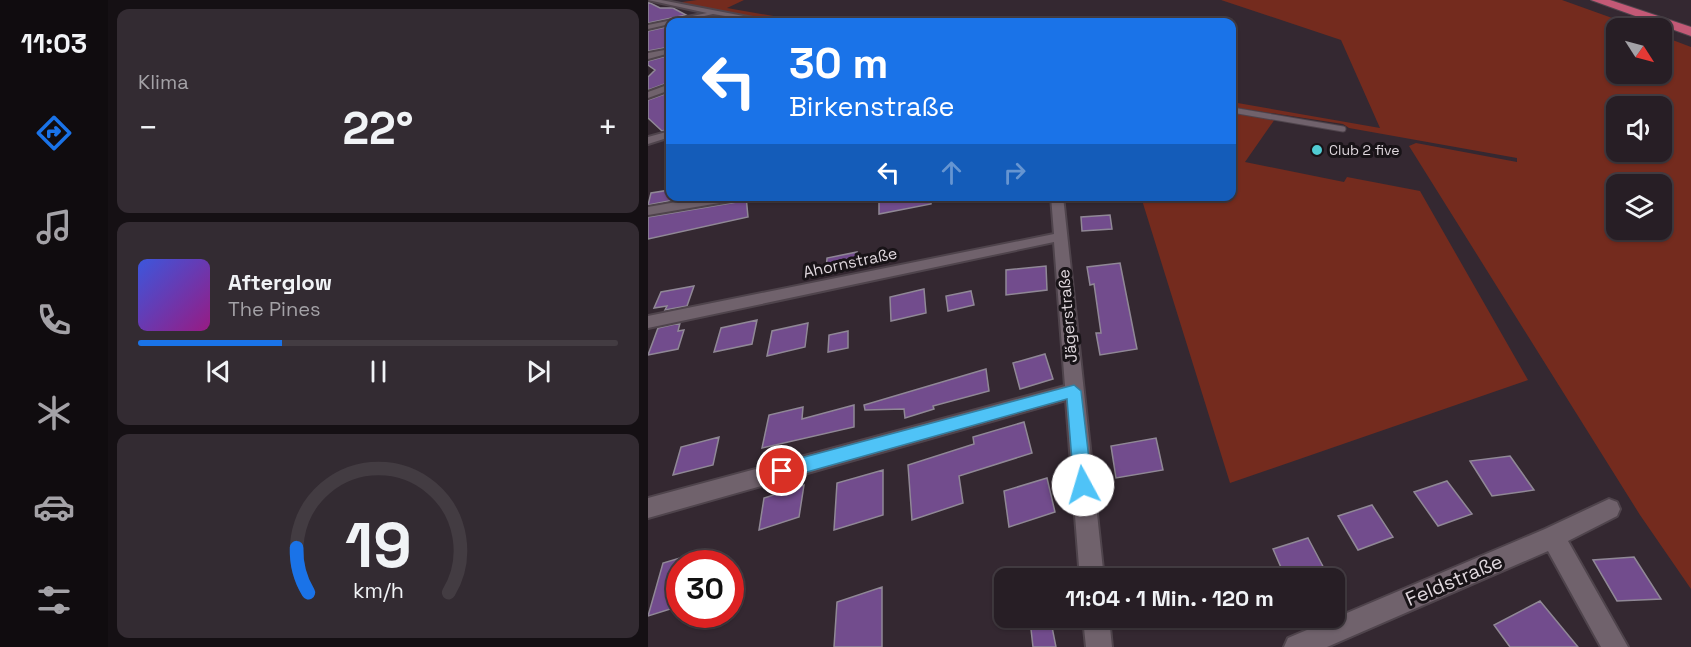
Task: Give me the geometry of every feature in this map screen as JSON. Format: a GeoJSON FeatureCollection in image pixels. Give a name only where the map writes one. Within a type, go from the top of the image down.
{"type":"FeatureCollection","features":[{"type":"Feature","properties":{"kind":"highway"},"geometry":{"type":"LineString","coordinates":[[1597,0],[1691,32]]}},
{"type":"Feature","properties":{"kind":"highway"},"geometry":{"type":"LineString","coordinates":[[1612,0],[1691,26]]}},
{"type":"Feature","properties":{"kind":"street"},"geometry":{"type":"LineString","coordinates":[[650,1],[746,18]]}},
{"type":"Feature","properties":{"kind":"street"},"geometry":{"type":"LineString","coordinates":[[696,18],[717,13]]}},
{"type":"Feature","properties":{"kind":"street"},"geometry":{"type":"LineString","coordinates":[[650,25],[666,23]]}},
{"type":"Feature","properties":{"kind":"street"},"geometry":{"type":"LineString","coordinates":[[648,56],[666,52]]}},
{"type":"Feature","properties":{"kind":"street"},"geometry":{"type":"LineString","coordinates":[[648,95],[666,88]]}},
{"type":"Feature","properties":{"kind":"street"},"geometry":{"type":"LineString","coordinates":[[651,137],[666,135]]}},
{"type":"Feature","properties":{"kind":"street"},"geometry":{"type":"LineString","coordinates":[[648,211],[707,201]]}},
{"type":"Feature","properties":{"kind":"street","name":"Jägerstraße"},"geometry":{"type":"LineString","coordinates":[[1057,201],[1091,568]]}},
{"type":"Feature","properties":{"kind":"street","name":"Ahornstraße"},"geometry":{"type":"LineString","coordinates":[[648,322],[1060,237]]}},
{"type":"Feature","properties":{"kind":"street"},"geometry":{"type":"LineString","coordinates":[[648,508],[1074,391]]}},
{"type":"Feature","properties":{"kind":"street","name":"Feldstraße"},"geometry":{"type":"LineString","coordinates":[[1297,647],[1553,537],[1609,509]]}},
{"type":"Feature","properties":{"kind":"street"},"geometry":{"type":"LineString","coordinates":[[1553,537],[1615,647]]}},
{"type":"Feature","properties":{"kind":"street"},"geometry":{"type":"LineString","coordinates":[[1097,628],[1099,647]]}},
{"type":"Feature","properties":{"kind":"lane"},"geometry":{"type":"LineString","coordinates":[[1236,111],[1343,129]]}},
{"type":"Feature","properties":{"kind":"shaded area"},"geometry":{"type":"Polygon","coordinates":[[[697,0],[744,0],[727,8],[785,18],[759,18],[675,3],[697,0]]]}},
{"type":"Feature","properties":{"kind":"shaded area"},"geometry":{"type":"Polygon","coordinates":[[[1221,0],[1562,0],[1612,18],[1606,18],[1606,84],[1672,84],[1672,40],[1691,47],[1691,589],[1640,515],[1409,146],[1416,143],[1517,162],[1517,158],[1349,128],[1343,124],[1236,108],[1236,103],[1380,128],[1341,40],[1221,0]]]}},
{"type":"Feature","properties":{"kind":"shaded area"},"geometry":{"type":"Polygon","coordinates":[[[1236,112],[1275,119],[1245,162],[1344,182],[1347,177],[1420,191],[1528,380],[1230,483],[1142,201],[1236,201],[1236,112]]]}},
{"type":"Feature","properties":{"kind":"building"},"geometry":{"type":"Polygon","coordinates":[[[648,2],[660,8],[673,8],[686,15],[666,18],[648,23],[648,2]]]}},
{"type":"Feature","properties":{"kind":"building"},"geometry":{"type":"Polygon","coordinates":[[[666,27],[666,48],[648,51],[648,31],[666,27]]]}},
{"type":"Feature","properties":{"kind":"building"},"geometry":{"type":"Polygon","coordinates":[[[666,56],[666,83],[648,90],[648,77],[655,70],[648,65],[648,61],[666,56]]]}},
{"type":"Feature","properties":{"kind":"building"},"geometry":{"type":"Polygon","coordinates":[[[666,93],[666,130],[662,131],[648,118],[648,100],[666,93]]]}},
{"type":"Feature","properties":{"kind":"building"},"geometry":{"type":"Polygon","coordinates":[[[666,191],[666,201],[669,201],[648,205],[651,193],[666,191]]]}},
{"type":"Feature","properties":{"kind":"building"},"geometry":{"type":"Polygon","coordinates":[[[746,201],[748,217],[648,239],[648,217],[746,201]]]}},
{"type":"Feature","properties":{"kind":"building"},"geometry":{"type":"Polygon","coordinates":[[[879,201],[931,201],[931,204],[879,214],[879,201]]]}},
{"type":"Feature","properties":{"kind":"building"},"geometry":{"type":"Polygon","coordinates":[[[1110,215],[1112,229],[1082,231],[1081,217],[1110,215]]]}},
{"type":"Feature","properties":{"kind":"building"},"geometry":{"type":"Polygon","coordinates":[[[857,252],[856,267],[826,273],[827,258],[857,252]]]}},
{"type":"Feature","properties":{"kind":"building"},"geometry":{"type":"Polygon","coordinates":[[[1120,263],[1137,349],[1100,355],[1096,333],[1101,333],[1094,284],[1090,285],[1087,267],[1120,263]]]}},
{"type":"Feature","properties":{"kind":"building"},"geometry":{"type":"Polygon","coordinates":[[[1046,266],[1047,290],[1006,295],[1006,270],[1046,266]]]}},
{"type":"Feature","properties":{"kind":"building"},"geometry":{"type":"Polygon","coordinates":[[[694,286],[687,306],[665,310],[667,306],[654,308],[661,292],[694,286]]]}},
{"type":"Feature","properties":{"kind":"building"},"geometry":{"type":"Polygon","coordinates":[[[924,289],[926,313],[891,321],[890,297],[924,289]]]}},
{"type":"Feature","properties":{"kind":"building"},"geometry":{"type":"Polygon","coordinates":[[[971,291],[974,305],[948,311],[946,296],[971,291]]]}},
{"type":"Feature","properties":{"kind":"building"},"geometry":{"type":"Polygon","coordinates":[[[757,320],[752,344],[714,352],[721,328],[757,320]]]}},
{"type":"Feature","properties":{"kind":"building"},"geometry":{"type":"Polygon","coordinates":[[[680,323],[678,331],[684,330],[678,349],[648,355],[658,328],[680,323]]]}},
{"type":"Feature","properties":{"kind":"building"},"geometry":{"type":"Polygon","coordinates":[[[808,323],[805,347],[767,356],[772,331],[808,323]]]}},
{"type":"Feature","properties":{"kind":"building"},"geometry":{"type":"Polygon","coordinates":[[[848,331],[848,348],[828,352],[829,335],[848,331]]]}},
{"type":"Feature","properties":{"kind":"building"},"geometry":{"type":"Polygon","coordinates":[[[1045,354],[1053,379],[1020,389],[1013,363],[1045,354]]]}},
{"type":"Feature","properties":{"kind":"building"},"geometry":{"type":"Polygon","coordinates":[[[986,369],[989,391],[933,406],[934,409],[905,418],[904,409],[865,410],[864,405],[986,369]]]}},
{"type":"Feature","properties":{"kind":"building"},"geometry":{"type":"Polygon","coordinates":[[[854,405],[854,427],[762,448],[769,415],[803,407],[802,419],[854,405]]]}},
{"type":"Feature","properties":{"kind":"building"},"geometry":{"type":"Polygon","coordinates":[[[1024,422],[1032,453],[959,476],[963,503],[912,520],[908,465],[974,444],[973,437],[1024,422]]]}},
{"type":"Feature","properties":{"kind":"building"},"geometry":{"type":"Polygon","coordinates":[[[719,437],[713,465],[673,475],[681,447],[719,437]]]}},
{"type":"Feature","properties":{"kind":"building"},"geometry":{"type":"Polygon","coordinates":[[[1156,438],[1163,470],[1116,478],[1111,446],[1156,438]]]}},
{"type":"Feature","properties":{"kind":"building"},"geometry":{"type":"Polygon","coordinates":[[[1510,456],[1534,490],[1492,496],[1470,461],[1510,456]]]}},
{"type":"Feature","properties":{"kind":"building"},"geometry":{"type":"Polygon","coordinates":[[[883,470],[883,515],[834,530],[837,483],[883,470]]]}},
{"type":"Feature","properties":{"kind":"building"},"geometry":{"type":"Polygon","coordinates":[[[1047,478],[1055,512],[1009,527],[1004,491],[1047,478]]]}},
{"type":"Feature","properties":{"kind":"building"},"geometry":{"type":"Polygon","coordinates":[[[1447,481],[1472,514],[1438,526],[1414,492],[1447,481]]]}},
{"type":"Feature","properties":{"kind":"building"},"geometry":{"type":"Polygon","coordinates":[[[804,485],[799,517],[759,530],[764,498],[804,485]]]}},
{"type":"Feature","properties":{"kind":"building"},"geometry":{"type":"Polygon","coordinates":[[[1372,505],[1393,537],[1358,550],[1338,516],[1372,505]]]}},
{"type":"Feature","properties":{"kind":"building"},"geometry":{"type":"Polygon","coordinates":[[[1308,538],[1324,568],[1281,568],[1273,549],[1308,538]]]}},
{"type":"Feature","properties":{"kind":"building"},"geometry":{"type":"Polygon","coordinates":[[[1634,557],[1661,599],[1617,601],[1593,560],[1634,557]]]}},
{"type":"Feature","properties":{"kind":"building"},"geometry":{"type":"Polygon","coordinates":[[[666,562],[666,610],[648,616],[663,563],[666,562]]]}},
{"type":"Feature","properties":{"kind":"building"},"geometry":{"type":"Polygon","coordinates":[[[882,587],[882,647],[834,647],[837,602],[882,587]]]}},
{"type":"Feature","properties":{"kind":"building"},"geometry":{"type":"Polygon","coordinates":[[[1540,601],[1578,647],[1510,647],[1494,625],[1540,601]]]}},
{"type":"Feature","properties":{"kind":"building"},"geometry":{"type":"Polygon","coordinates":[[[1052,628],[1056,647],[1033,647],[1031,629],[1052,628]]]}},
{"type":"Feature","properties":{"kind":"place","name":"Club 2 five"},"geometry":{"type":"Point","coordinates":[1317,150]}},
{"type":"Feature","properties":{"kind":"route"},"geometry":{"type":"LineString","coordinates":[[782,471],[1074,391],[1083,485]]}}]}
